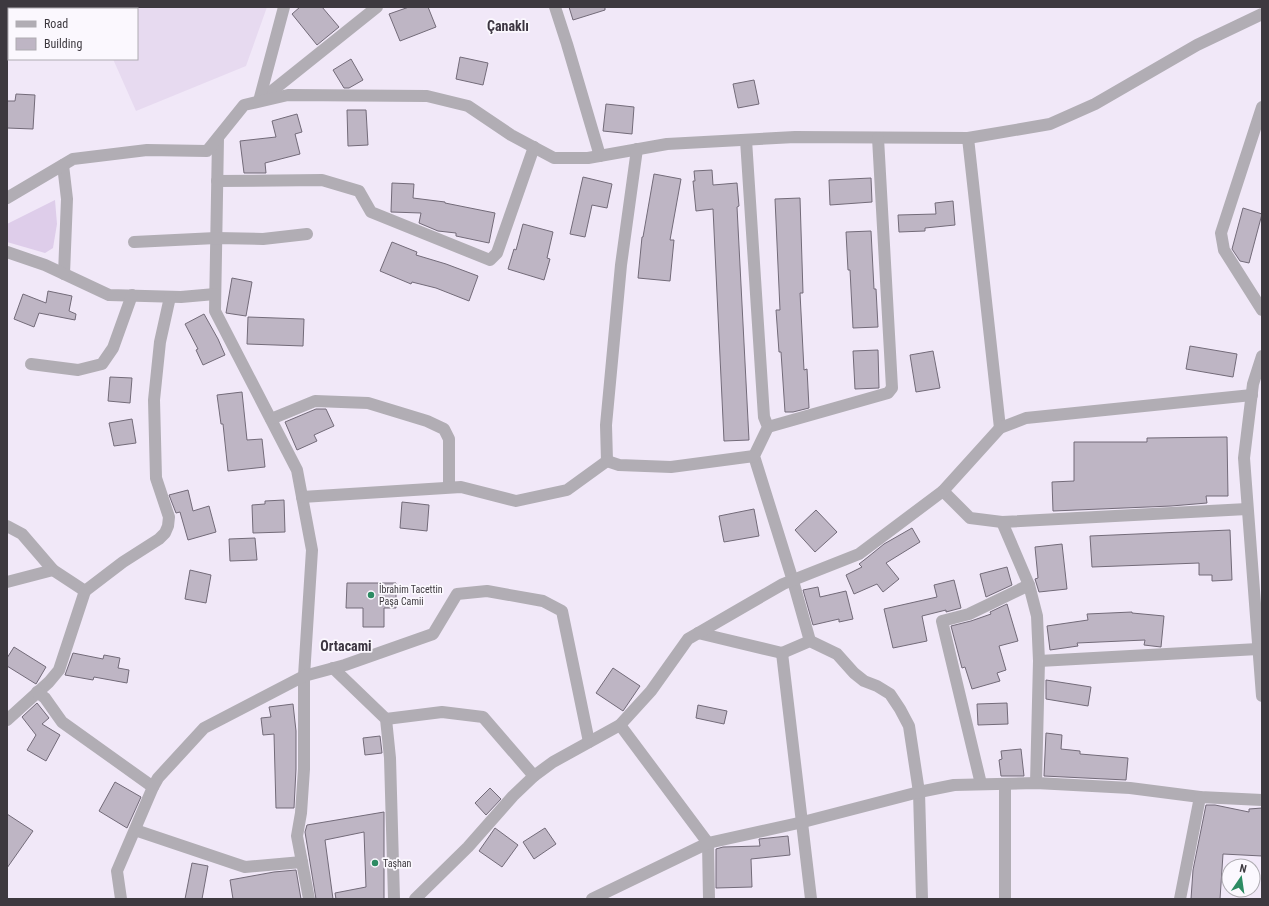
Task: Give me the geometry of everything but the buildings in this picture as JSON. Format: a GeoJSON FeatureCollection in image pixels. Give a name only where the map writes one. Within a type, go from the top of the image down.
{"type":"FeatureCollection","features":[{"type":"Feature","properties":{"kind":"street"},"geometry":{"type":"LineString","coordinates":[[259,101],[284,7]]}},
{"type":"Feature","properties":{"kind":"street"},"geometry":{"type":"LineString","coordinates":[[259,101],[377,7]]}},
{"type":"Feature","properties":{"kind":"street"},"geometry":{"type":"LineString","coordinates":[[555,7],[600,156]]}},
{"type":"Feature","properties":{"kind":"street"},"geometry":{"type":"LineString","coordinates":[[7,198],[74,159],[147,150],[207,151],[244,105],[288,95],[427,96],[468,106],[511,135],[554,158],[588,158],[667,144],[795,137],[968,138],[1050,124],[1095,104],[1197,45],[1262,14]]}},
{"type":"Feature","properties":{"kind":"street"},"geometry":{"type":"LineString","coordinates":[[1262,107],[1221,232],[1224,250],[1262,310]]}},
{"type":"Feature","properties":{"kind":"street"},"geometry":{"type":"LineString","coordinates":[[218,138],[215,311],[297,470],[312,550],[304,676],[304,769],[301,813],[297,836],[309,899]]}},
{"type":"Feature","properties":{"kind":"street"},"geometry":{"type":"LineString","coordinates":[[768,427],[888,393],[892,388],[878,138]]}},
{"type":"Feature","properties":{"kind":"street"},"geometry":{"type":"LineString","coordinates":[[968,138],[1000,428]]}},
{"type":"Feature","properties":{"kind":"street"},"geometry":{"type":"LineString","coordinates":[[746,140],[764,417],[768,427],[754,456],[793,580],[810,642]]}},
{"type":"Feature","properties":{"kind":"street"},"geometry":{"type":"LineString","coordinates":[[217,182],[322,180],[359,190],[371,212],[490,260],[497,253],[534,147]]}},
{"type":"Feature","properties":{"kind":"street"},"geometry":{"type":"LineString","coordinates":[[607,461],[606,425],[621,266],[637,149]]}},
{"type":"Feature","properties":{"kind":"street"},"geometry":{"type":"LineString","coordinates":[[63,165],[67,199],[64,274]]}},
{"type":"Feature","properties":{"kind":"street"},"geometry":{"type":"LineString","coordinates":[[134,242],[216,238],[263,239],[307,234]]}},
{"type":"Feature","properties":{"kind":"street"},"geometry":{"type":"LineString","coordinates":[[7,252],[46,265],[109,295],[181,297],[215,294]]}},
{"type":"Feature","properties":{"kind":"street"},"geometry":{"type":"LineString","coordinates":[[31,364],[78,370],[102,364],[113,348],[132,295]]}},
{"type":"Feature","properties":{"kind":"street"},"geometry":{"type":"LineString","coordinates":[[7,720],[49,682],[59,670],[86,591],[122,562],[165,534],[168,526],[168,517],[156,478],[154,400],[160,342],[170,297]]}},
{"type":"Feature","properties":{"kind":"street"},"geometry":{"type":"LineString","coordinates":[[1262,356],[1253,384],[1244,458],[1247,509],[1258,586],[1258,649],[1262,696]]}},
{"type":"Feature","properties":{"kind":"street"},"geometry":{"type":"LineString","coordinates":[[415,899],[468,847],[513,796],[534,776],[553,762],[620,725],[651,690],[688,639],[783,584],[859,554],[943,491],[1000,428],[1026,418],[1252,395]]}},
{"type":"Feature","properties":{"kind":"street"},"geometry":{"type":"LineString","coordinates":[[272,419],[315,401],[368,403],[426,421],[444,429],[449,439],[449,488]]}},
{"type":"Feature","properties":{"kind":"street"},"geometry":{"type":"LineString","coordinates":[[607,461],[619,465],[671,467],[754,456]]}},
{"type":"Feature","properties":{"kind":"street"},"geometry":{"type":"LineString","coordinates":[[302,498],[461,487],[516,501],[567,490],[607,461]]}},
{"type":"Feature","properties":{"kind":"street"},"geometry":{"type":"LineString","coordinates":[[943,491],[970,518],[1002,522],[1247,509]]}},
{"type":"Feature","properties":{"kind":"street"},"geometry":{"type":"LineString","coordinates":[[1002,522],[1028,585],[1037,616],[1039,661],[1036,783]]}},
{"type":"Feature","properties":{"kind":"street"},"geometry":{"type":"LineString","coordinates":[[7,526],[22,534],[53,570],[86,591]]}},
{"type":"Feature","properties":{"kind":"street"},"geometry":{"type":"LineString","coordinates":[[7,582],[53,570]]}},
{"type":"Feature","properties":{"kind":"street"},"geometry":{"type":"LineString","coordinates":[[982,784],[942,622],[969,614],[1028,585]]}},
{"type":"Feature","properties":{"kind":"street"},"geometry":{"type":"LineString","coordinates":[[121,899],[117,871],[153,787],[158,778],[204,728],[304,676],[333,668],[433,634],[458,594],[487,591],[543,601],[562,611],[589,742]]}},
{"type":"Feature","properties":{"kind":"street"},"geometry":{"type":"LineString","coordinates":[[698,633],[782,652],[810,642],[837,654],[854,674],[864,681],[877,686],[890,694],[909,726],[919,792],[922,899]]}},
{"type":"Feature","properties":{"kind":"street"},"geometry":{"type":"LineString","coordinates":[[1039,661],[1258,649]]}},
{"type":"Feature","properties":{"kind":"street"},"geometry":{"type":"LineString","coordinates":[[782,652],[811,899]]}},
{"type":"Feature","properties":{"kind":"street"},"geometry":{"type":"LineString","coordinates":[[333,668],[386,719],[390,758],[394,899]]}},
{"type":"Feature","properties":{"kind":"street"},"geometry":{"type":"LineString","coordinates":[[37,692],[45,698],[62,722],[153,787]]}},
{"type":"Feature","properties":{"kind":"street"},"geometry":{"type":"LineString","coordinates":[[386,719],[442,712],[483,717],[534,776]]}},
{"type":"Feature","properties":{"kind":"street"},"geometry":{"type":"LineString","coordinates":[[620,725],[708,843],[709,899]]}},
{"type":"Feature","properties":{"kind":"street"},"geometry":{"type":"LineString","coordinates":[[592,899],[708,843],[803,822],[919,792],[954,785],[1036,783],[1130,788],[1200,797],[1262,800]]}},
{"type":"Feature","properties":{"kind":"street"},"geometry":{"type":"LineString","coordinates":[[1005,784],[1005,899]]}},
{"type":"Feature","properties":{"kind":"street"},"geometry":{"type":"LineString","coordinates":[[1180,899],[1200,797]]}},
{"type":"Feature","properties":{"kind":"street"},"geometry":{"type":"LineString","coordinates":[[135,830],[245,867],[302,862]]}},
{"type":"Feature","properties":{"kind":"shaded area"},"geometry":{"type":"Polygon","coordinates":[[[267,7],[246,66],[136,111],[113,60],[138,60],[138,8],[90,8],[267,7]]]}},
{"type":"Feature","properties":{"kind":"shaded area"},"geometry":{"type":"Polygon","coordinates":[[[55,200],[57,224],[53,248],[45,253],[7,242],[7,224],[55,200]]]}},
{"type":"Feature","properties":{"kind":"place","name":"İbrahim Tacettin Paşa Camii"},"geometry":{"type":"Point","coordinates":[371,595]}},
{"type":"Feature","properties":{"kind":"place","name":"Taşhan"},"geometry":{"type":"Point","coordinates":[375,863]}},
{"type":"Feature","properties":{"kind":"district","name":"Çanaklı"},"geometry":{"type":"Point","coordinates":[508,26]}},
{"type":"Feature","properties":{"kind":"district","name":"Ortacami"},"geometry":{"type":"Point","coordinates":[346,646]}}]}
